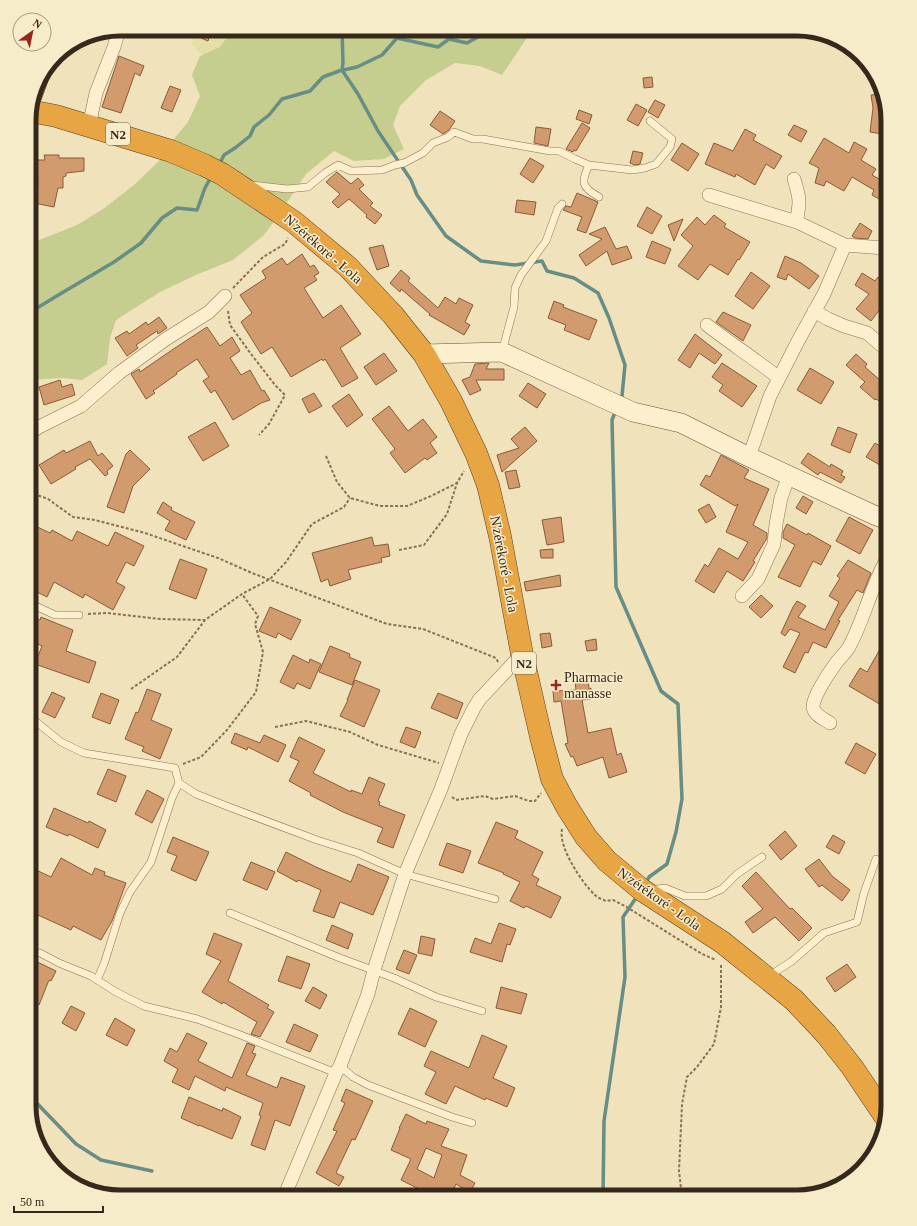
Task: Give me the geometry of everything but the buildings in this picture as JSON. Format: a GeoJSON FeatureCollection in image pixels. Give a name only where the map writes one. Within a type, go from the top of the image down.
{"type":"FeatureCollection","features":[{"type":"Feature","properties":{"kind":"highway","name":"N'zérékoré - Lola"},"geometry":{"type":"LineString","coordinates":[[36,112],[56,116],[171,151],[221,174],[294,222],[348,267],[394,316],[424,354],[451,401],[476,453],[488,485],[500,536],[522,654],[541,736],[552,779],[567,807],[586,837],[607,861],[642,890],[722,942],[794,1000],[826,1034],[852,1067],[881,1110]]}},
{"type":"Feature","properties":{"kind":"street"},"geometry":{"type":"LineString","coordinates":[[89,126],[96,93],[117,36]]}},
{"type":"Feature","properties":{"kind":"street"},"geometry":{"type":"LineString","coordinates":[[794,179],[799,195],[797,222]]}},
{"type":"Feature","properties":{"kind":"street"},"geometry":{"type":"LineString","coordinates":[[709,194],[797,222],[845,245],[881,248]]}},
{"type":"Feature","properties":{"kind":"street"},"geometry":{"type":"LineString","coordinates":[[749,457],[770,396],[778,378],[824,294],[845,245]]}},
{"type":"Feature","properties":{"kind":"street"},"geometry":{"type":"LineString","coordinates":[[36,428],[80,406],[119,373],[166,338],[209,312],[225,296]]}},
{"type":"Feature","properties":{"kind":"street"},"geometry":{"type":"LineString","coordinates":[[814,311],[828,320],[867,333],[881,346]]}},
{"type":"Feature","properties":{"kind":"street"},"geometry":{"type":"LineString","coordinates":[[707,325],[733,346],[761,364],[778,378]]}},
{"type":"Feature","properties":{"kind":"street"},"geometry":{"type":"LineString","coordinates":[[424,354],[502,352],[633,412],[681,423],[749,457],[881,518]]}},
{"type":"Feature","properties":{"kind":"street"},"geometry":{"type":"LineString","coordinates":[[742,596],[758,579],[774,544],[781,498],[789,475]]}},
{"type":"Feature","properties":{"kind":"street"},"geometry":{"type":"LineString","coordinates":[[830,723],[815,713],[813,707],[815,699],[833,667],[848,647],[881,578]]}},
{"type":"Feature","properties":{"kind":"street"},"geometry":{"type":"LineString","coordinates":[[287,1190],[338,1070],[368,994],[374,970],[405,874],[441,789],[461,734],[474,708],[487,690],[522,654]]}},
{"type":"Feature","properties":{"kind":"lane"},"geometry":{"type":"LineString","coordinates":[[221,174],[287,189],[308,187],[338,165],[351,171],[382,170],[404,163],[422,153],[433,143],[448,137],[454,132],[473,139],[483,139],[550,151],[559,151],[589,165],[632,170],[645,168],[656,164],[670,147],[672,139],[650,121]]}},
{"type":"Feature","properties":{"kind":"lane"},"geometry":{"type":"LineString","coordinates":[[589,165],[584,176],[584,185],[588,191],[599,197]]}},
{"type":"Feature","properties":{"kind":"lane"},"geometry":{"type":"LineString","coordinates":[[502,352],[514,307],[515,288],[521,275],[546,241],[558,208],[562,204]]}},
{"type":"Feature","properties":{"kind":"lane"},"geometry":{"type":"LineString","coordinates":[[36,606],[55,616],[79,615]]}},
{"type":"Feature","properties":{"kind":"lane"},"geometry":{"type":"LineString","coordinates":[[36,722],[61,742],[84,753],[175,768],[179,783],[172,798],[151,862],[130,892],[120,913],[104,964],[97,980]]}},
{"type":"Feature","properties":{"kind":"lane"},"geometry":{"type":"LineString","coordinates":[[179,783],[196,794],[317,840],[358,853],[405,874],[495,899]]}},
{"type":"Feature","properties":{"kind":"lane"},"geometry":{"type":"LineString","coordinates":[[642,890],[665,888],[686,896],[706,896],[722,888],[737,874],[762,857]]}},
{"type":"Feature","properties":{"kind":"lane"},"geometry":{"type":"LineString","coordinates":[[768,978],[792,961],[824,933],[857,922],[864,893],[876,859]]}},
{"type":"Feature","properties":{"kind":"lane"},"geometry":{"type":"LineString","coordinates":[[230,913],[340,958],[374,970],[436,997],[482,1011]]}},
{"type":"Feature","properties":{"kind":"lane"},"geometry":{"type":"LineString","coordinates":[[40,953],[59,963],[91,976],[116,992],[144,1006],[197,1019],[338,1070],[368,1085],[472,1123]]}},
{"type":"Feature","properties":{"kind":"path"},"geometry":{"type":"LineString","coordinates":[[258,435],[269,424],[284,395],[230,325],[225,296],[263,256],[285,244],[294,222]]}},
{"type":"Feature","properties":{"kind":"path"},"geometry":{"type":"LineString","coordinates":[[399,550],[424,545],[447,514],[457,483],[476,453]]}},
{"type":"Feature","properties":{"kind":"path"},"geometry":{"type":"LineString","coordinates":[[326,456],[337,482],[350,498],[380,506],[407,506],[457,483]]}},
{"type":"Feature","properties":{"kind":"path"},"geometry":{"type":"LineString","coordinates":[[36,495],[48,499],[73,517],[95,520],[145,533],[218,558],[252,573],[387,624],[423,629],[496,658],[503,673]]}},
{"type":"Feature","properties":{"kind":"path"},"geometry":{"type":"LineString","coordinates":[[131,689],[177,657],[205,620],[242,594],[270,579],[286,562],[312,524],[344,507],[350,498]]}},
{"type":"Feature","properties":{"kind":"path"},"geometry":{"type":"LineString","coordinates":[[175,768],[201,757],[226,730],[256,692],[263,652],[255,624],[258,616],[242,594]]}},
{"type":"Feature","properties":{"kind":"path"},"geometry":{"type":"LineString","coordinates":[[79,615],[107,613],[160,619],[205,620]]}},
{"type":"Feature","properties":{"kind":"path"},"geometry":{"type":"LineString","coordinates":[[275,727],[306,721],[350,732],[378,745],[450,766]]}},
{"type":"Feature","properties":{"kind":"path"},"geometry":{"type":"LineString","coordinates":[[441,789],[456,800],[485,796],[492,798],[515,796],[529,801],[535,801],[552,779]]}},
{"type":"Feature","properties":{"kind":"path"},"geometry":{"type":"LineString","coordinates":[[681,1190],[679,1171],[682,1104],[687,1077],[697,1067],[714,1044],[721,1007],[722,942]]}},
{"type":"Feature","properties":{"kind":"shaded area"},"geometry":{"type":"Polygon","coordinates":[[[194,36],[229,36],[212,63],[191,44],[194,36]]]}},
{"type":"Feature","properties":{"kind":"green space"},"geometry":{"type":"Polygon","coordinates":[[[228,36],[528,36],[502,75],[480,66],[455,63],[426,80],[400,106],[393,125],[404,149],[384,159],[354,161],[334,151],[306,174],[264,235],[233,260],[198,274],[160,292],[116,320],[110,338],[107,364],[82,380],[63,378],[36,380],[36,241],[77,225],[103,209],[134,185],[158,162],[188,122],[200,96],[192,75],[200,56],[220,47],[228,36]]]}},
{"type":"Feature","properties":{"kind":"waterway"},"geometry":{"type":"LineString","coordinates":[[342,36],[342,70],[358,94],[378,131],[411,180],[417,195],[446,236],[481,261],[515,265],[542,261],[547,271],[574,278],[598,293],[609,318],[625,365],[622,396],[620,400]]}},
{"type":"Feature","properties":{"kind":"waterway"},"geometry":{"type":"LineString","coordinates":[[219,165],[224,155],[250,136],[254,127],[269,115],[282,99],[310,91],[323,77],[339,71],[357,67],[382,55],[397,38],[438,47],[449,39],[467,43],[480,36]]}},
{"type":"Feature","properties":{"kind":"waterway"},"geometry":{"type":"LineString","coordinates":[[36,309],[114,262],[141,243],[162,218],[177,208],[197,210],[205,188],[211,177]]}},
{"type":"Feature","properties":{"kind":"waterway"},"geometry":{"type":"LineString","coordinates":[[616,410],[612,420],[616,587],[661,691],[678,704],[682,799],[676,832],[667,864],[649,877],[646,883]]}},
{"type":"Feature","properties":{"kind":"waterway"},"geometry":{"type":"LineString","coordinates":[[603,1190],[604,1121],[625,977],[623,917],[638,895]]}},
{"type":"Feature","properties":{"kind":"waterway"},"geometry":{"type":"LineString","coordinates":[[36,1102],[76,1144],[101,1160],[152,1171]]}},
{"type":"Feature","properties":{"kind":"place","name":"Pharmacie manasse"},"geometry":{"type":"Point","coordinates":[556,685]}}]}
